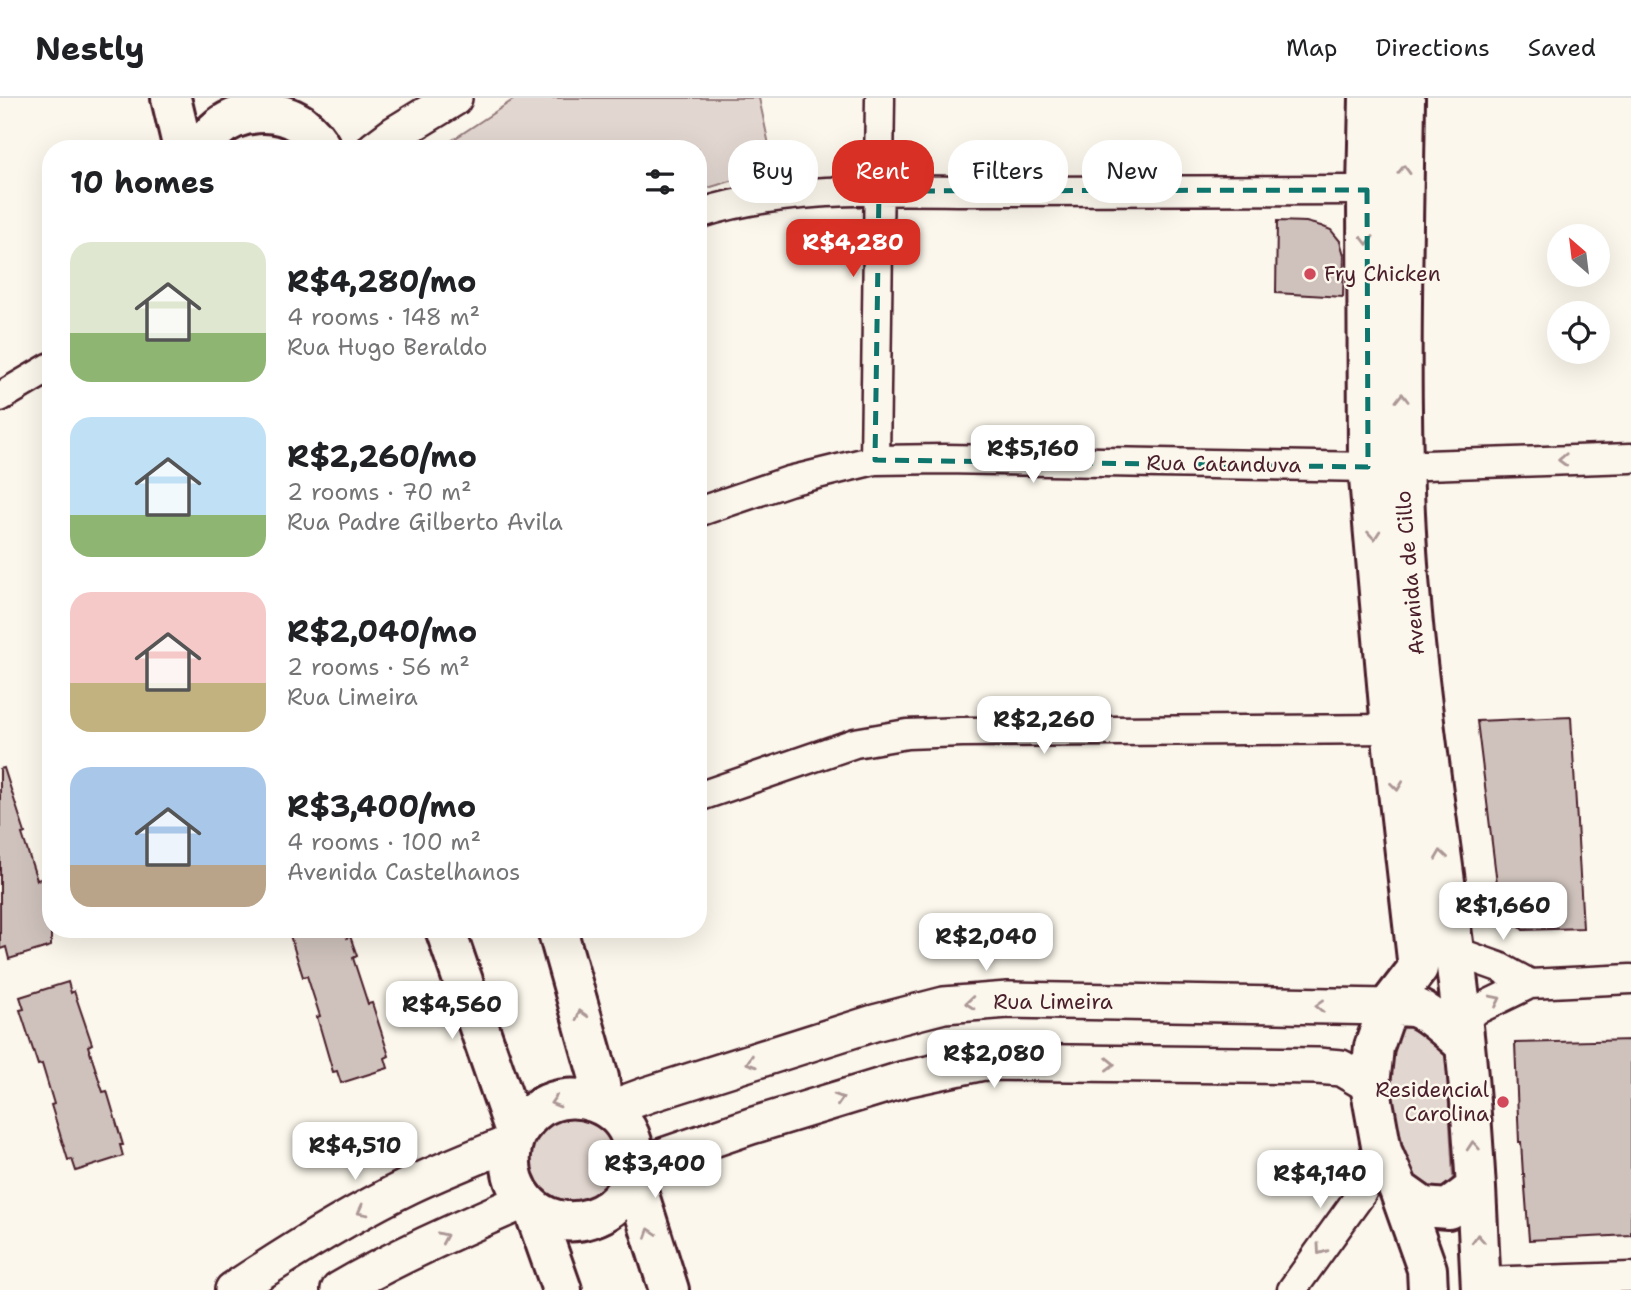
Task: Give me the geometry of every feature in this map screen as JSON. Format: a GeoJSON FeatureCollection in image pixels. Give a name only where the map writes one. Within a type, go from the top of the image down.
{"type":"FeatureCollection","features":[{"type":"Feature","properties":{"kind":"main road"},"geometry":{"type":"LineString","coordinates":[[171,98],[181,140]]}},
{"type":"Feature","properties":{"kind":"main road","name":"Avenida de Cillo"},"geometry":{"type":"LineString","coordinates":[[1369,98],[1367,190],[1385,466],[1391,729],[1418,968],[1388,1007],[1374,1047],[1370,1085],[1382,1151],[1427,1269],[1428,1290]]}},
{"type":"Feature","properties":{"kind":"main road","name":"Avenida de Cillo"},"geometry":{"type":"LineString","coordinates":[[1405,98],[1402,334],[1385,466],[1411,603],[1454,951],[1476,1188],[1481,1286]]}},
{"type":"Feature","properties":{"kind":"main road"},"geometry":{"type":"LineString","coordinates":[[209,140],[216,130],[235,118],[257,112],[279,114],[305,123]]}},
{"type":"Feature","properties":{"kind":"main road"},"geometry":{"type":"LineString","coordinates":[[448,938],[514,1138]]}},
{"type":"Feature","properties":{"kind":"main road"},"geometry":{"type":"LineString","coordinates":[[560,938],[605,1107]]}},
{"type":"Feature","properties":{"kind":"main road"},"geometry":{"type":"LineString","coordinates":[[1388,1007],[1417,1008],[1463,1031]]}},
{"type":"Feature","properties":{"kind":"main road"},"geometry":{"type":"LineString","coordinates":[[576,1098],[605,1107],[622,1122],[631,1139],[635,1157],[625,1193],[615,1205],[583,1221],[564,1221],[546,1216],[529,1204],[518,1190],[511,1172],[510,1153],[514,1138],[527,1117],[543,1106],[559,1100],[576,1098]]}},
{"type":"Feature","properties":{"kind":"main road"},"geometry":{"type":"LineString","coordinates":[[633,1171],[669,1290]]}},
{"type":"Feature","properties":{"kind":"main road"},"geometry":{"type":"LineString","coordinates":[[1399,1190],[1423,1207],[1448,1209],[1476,1188]]}},
{"type":"Feature","properties":{"kind":"main road"},"geometry":{"type":"LineString","coordinates":[[529,1204],[562,1290]]}},
{"type":"Feature","properties":{"kind":"street"},"geometry":{"type":"LineString","coordinates":[[387,140],[454,98]]}},
{"type":"Feature","properties":{"kind":"street"},"geometry":{"type":"LineString","coordinates":[[880,98],[880,140]]}},
{"type":"Feature","properties":{"kind":"street"},"geometry":{"type":"LineString","coordinates":[[934,191],[1367,190]]}},
{"type":"Feature","properties":{"kind":"street"},"geometry":{"type":"LineString","coordinates":[[707,211],[790,194],[832,193]]}},
{"type":"Feature","properties":{"kind":"street"},"geometry":{"type":"LineString","coordinates":[[875,460],[879,203]]}},
{"type":"Feature","properties":{"kind":"street"},"geometry":{"type":"LineString","coordinates":[[0,397],[42,372]]}},
{"type":"Feature","properties":{"kind":"street","name":"Rua Catanduva"},"geometry":{"type":"LineString","coordinates":[[707,509],[789,481],[875,460],[1385,466],[1631,458]]}},
{"type":"Feature","properties":{"kind":"street"},"geometry":{"type":"LineString","coordinates":[[707,794],[855,743],[907,734],[1391,729]]}},
{"type":"Feature","properties":{"kind":"street"},"geometry":{"type":"LineString","coordinates":[[1454,951],[1499,967],[1530,984],[1631,979]]}},
{"type":"Feature","properties":{"kind":"street"},"geometry":{"type":"LineString","coordinates":[[1463,1031],[1530,984]]}},
{"type":"Feature","properties":{"kind":"street","name":"Rua Limeira"},"geometry":{"type":"LineString","coordinates":[[605,1107],[874,1023],[944,1005],[1008,1000],[1388,1007]]}},
{"type":"Feature","properties":{"kind":"street"},"geometry":{"type":"LineString","coordinates":[[633,1171],[751,1126],[905,1079],[984,1062],[1317,1066],[1341,1069],[1370,1085]]}},
{"type":"Feature","properties":{"kind":"street"},"geometry":{"type":"LineString","coordinates":[[233,1290],[301,1245],[369,1207],[410,1185],[514,1138]]}},
{"type":"Feature","properties":{"kind":"street"},"geometry":{"type":"LineString","coordinates":[[1292,1290],[1361,1194],[1382,1151]]}},
{"type":"Feature","properties":{"kind":"street"},"geometry":{"type":"LineString","coordinates":[[338,1290],[437,1239],[529,1204]]}},
{"type":"Feature","properties":{"kind":"street"},"geometry":{"type":"LineString","coordinates":[[1481,1286],[1631,1277]]}},
{"type":"Feature","properties":{"kind":"highlighted area"},"geometry":{"type":"Polygon","coordinates":[[[1367,190],[1368,467],[875,460],[879,191],[1367,190]]]}},
{"type":"Feature","properties":{"kind":"shaded area"},"geometry":{"type":"Polygon","coordinates":[[[516,98],[759,98],[768,140],[728,140],[728,182],[707,188],[707,140],[453,140],[516,98]]]}},
{"type":"Feature","properties":{"kind":"shaded area"},"geometry":{"type":"Polygon","coordinates":[[[1426,1026],[1446,1052],[1453,1178],[1443,1191],[1421,1192],[1408,1183],[1387,1110],[1387,1061],[1394,1036],[1404,1028],[1426,1026]]]}},
{"type":"Feature","properties":{"kind":"shaded area"},"geometry":{"type":"Polygon","coordinates":[[[573,1115],[597,1122],[609,1134],[616,1158],[609,1182],[597,1194],[573,1201],[549,1194],[537,1182],[530,1158],[537,1134],[549,1122],[573,1115]]]}},
{"type":"Feature","properties":{"kind":"building","name":"Fry Chicken"},"geometry":{"type":"Polygon","coordinates":[[[1277,221],[1306,222],[1331,230],[1340,241],[1344,255],[1343,297],[1276,293],[1277,221]]]}},
{"type":"Feature","properties":{"kind":"building"},"geometry":{"type":"Polygon","coordinates":[[[1571,717],[1583,928],[1523,930],[1500,908],[1477,721],[1571,717]]]}},
{"type":"Feature","properties":{"kind":"building"},"geometry":{"type":"Polygon","coordinates":[[[4,768],[37,880],[41,879],[42,882],[42,938],[51,938],[51,946],[9,959],[6,947],[0,949],[0,769],[4,768]]]}},
{"type":"Feature","properties":{"kind":"building"},"geometry":{"type":"Polygon","coordinates":[[[291,938],[351,938],[357,956],[353,958],[368,1004],[372,1003],[389,1056],[385,1058],[388,1068],[341,1083],[337,1071],[333,1072],[307,976],[303,977],[291,938]]]}},
{"type":"Feature","properties":{"kind":"building"},"geometry":{"type":"Polygon","coordinates":[[[68,982],[71,993],[74,991],[92,1044],[88,1046],[103,1092],[107,1091],[123,1145],[120,1145],[123,1156],[76,1171],[72,1159],[68,1160],[42,1064],[38,1065],[20,1010],[24,1009],[20,997],[68,982]]]}},
{"type":"Feature","properties":{"kind":"building"},"geometry":{"type":"Polygon","coordinates":[[[1631,1040],[1631,1235],[1529,1240],[1519,1142],[1515,1043],[1631,1040]]]}},
{"type":"Feature","properties":{"kind":"place","name":"Fry Chicken"},"geometry":{"type":"Point","coordinates":[1310,274]}},
{"type":"Feature","properties":{"kind":"place","name":"Residencial Carolina"},"geometry":{"type":"Point","coordinates":[1503,1102]}}]}
